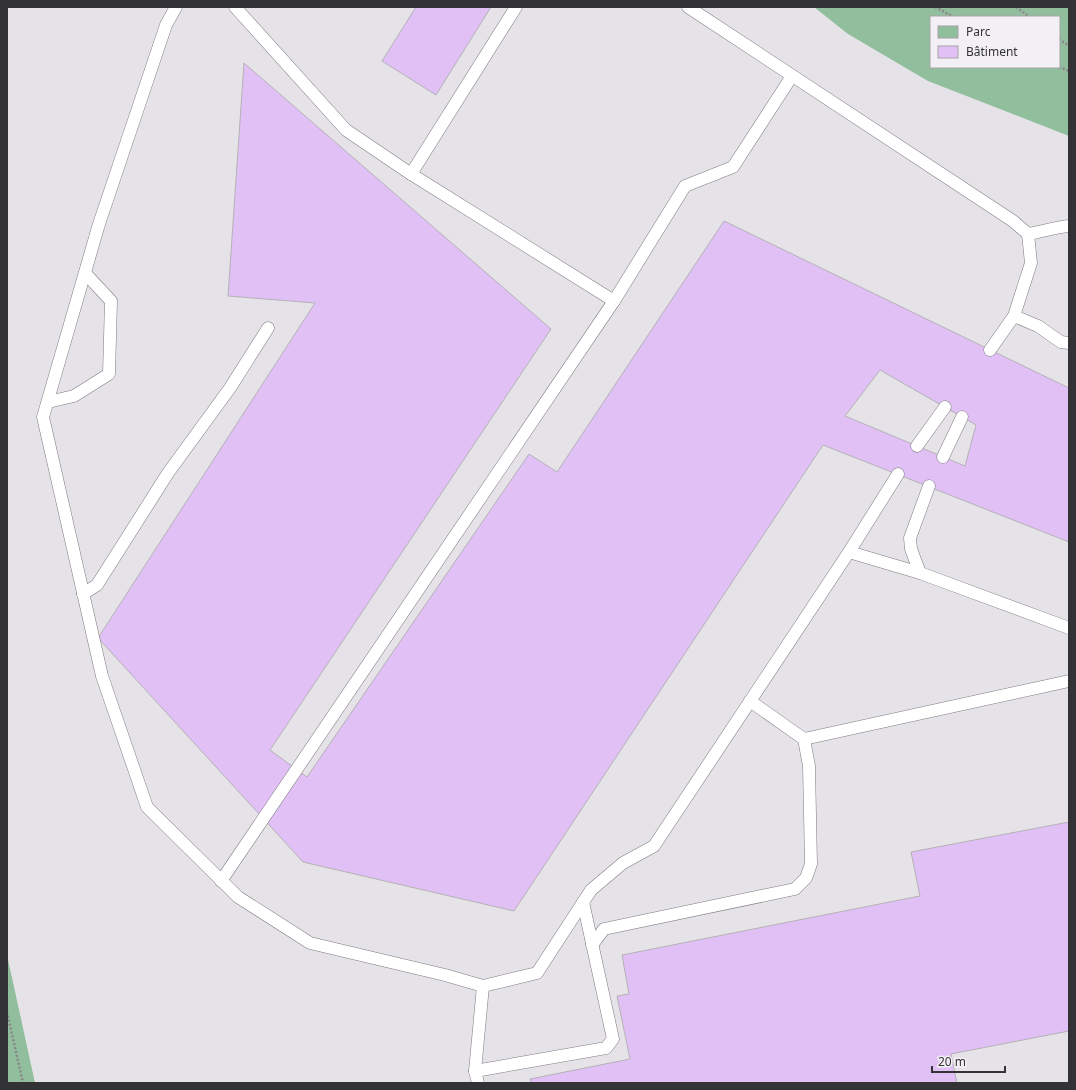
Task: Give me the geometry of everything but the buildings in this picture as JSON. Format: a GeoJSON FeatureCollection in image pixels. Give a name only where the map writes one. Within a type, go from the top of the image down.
{"type":"FeatureCollection","features":[{"type":"Feature","properties":{"kind":"lane"},"geometry":{"type":"LineString","coordinates":[[176,7],[166,25],[99,224],[43,417],[102,676],[147,808],[238,897],[310,943],[445,975],[483,986],[537,973],[591,890],[623,863],[654,846],[849,552],[898,474]]}},
{"type":"Feature","properties":{"kind":"lane"},"geometry":{"type":"LineString","coordinates":[[235,7],[346,130],[412,174],[614,301]]}},
{"type":"Feature","properties":{"kind":"lane"},"geometry":{"type":"LineString","coordinates":[[412,174],[516,7]]}},
{"type":"Feature","properties":{"kind":"lane"},"geometry":{"type":"LineString","coordinates":[[688,7],[1013,221],[1028,234],[1031,263],[1014,316],[991,351]]}},
{"type":"Feature","properties":{"kind":"lane"},"geometry":{"type":"LineString","coordinates":[[222,881],[614,301],[685,186],[733,167],[792,76]]}},
{"type":"Feature","properties":{"kind":"lane"},"geometry":{"type":"LineString","coordinates":[[1028,234],[1055,227],[1069,226]]}},
{"type":"Feature","properties":{"kind":"lane"},"geometry":{"type":"LineString","coordinates":[[48,402],[74,396],[109,374],[111,302],[85,273]]}},
{"type":"Feature","properties":{"kind":"lane"},"geometry":{"type":"LineString","coordinates":[[1014,316],[1038,326],[1061,342],[1069,343]]}},
{"type":"Feature","properties":{"kind":"lane"},"geometry":{"type":"LineString","coordinates":[[83,594],[97,585],[168,473],[230,388],[268,328]]}},
{"type":"Feature","properties":{"kind":"lane"},"geometry":{"type":"LineString","coordinates":[[917,446],[945,407]]}},
{"type":"Feature","properties":{"kind":"lane"},"geometry":{"type":"LineString","coordinates":[[943,456],[962,417]]}},
{"type":"Feature","properties":{"kind":"lane"},"geometry":{"type":"LineString","coordinates":[[920,573],[911,549],[910,538],[929,486]]}},
{"type":"Feature","properties":{"kind":"lane"},"geometry":{"type":"LineString","coordinates":[[849,552],[920,573],[1069,628]]}},
{"type":"Feature","properties":{"kind":"lane"},"geometry":{"type":"LineString","coordinates":[[804,739],[1069,681]]}},
{"type":"Feature","properties":{"kind":"lane"},"geometry":{"type":"LineString","coordinates":[[592,945],[604,929],[796,889],[806,878],[811,864],[809,766],[804,739],[750,701]]}},
{"type":"Feature","properties":{"kind":"lane"},"geometry":{"type":"LineString","coordinates":[[483,986],[477,1077],[606,1048],[613,1039],[583,902]]}},
{"type":"Feature","properties":{"kind":"path"},"geometry":{"type":"LineString","coordinates":[[935,7],[952,16]]}},
{"type":"Feature","properties":{"kind":"path"},"geometry":{"type":"LineString","coordinates":[[1016,7],[1029,16]]}},
{"type":"Feature","properties":{"kind":"path"},"geometry":{"type":"LineString","coordinates":[[1060,40],[1069,46]]}},
{"type":"Feature","properties":{"kind":"path"},"geometry":{"type":"LineString","coordinates":[[7,1012],[22,1083]]}},
{"type":"Feature","properties":{"kind":"green space"},"geometry":{"type":"Polygon","coordinates":[[[814,7],[1069,7],[1069,136],[928,81],[848,34],[814,7]]]}},
{"type":"Feature","properties":{"kind":"green space"},"geometry":{"type":"Polygon","coordinates":[[[7,955],[35,1083],[7,1083],[7,955]]]}}]}
